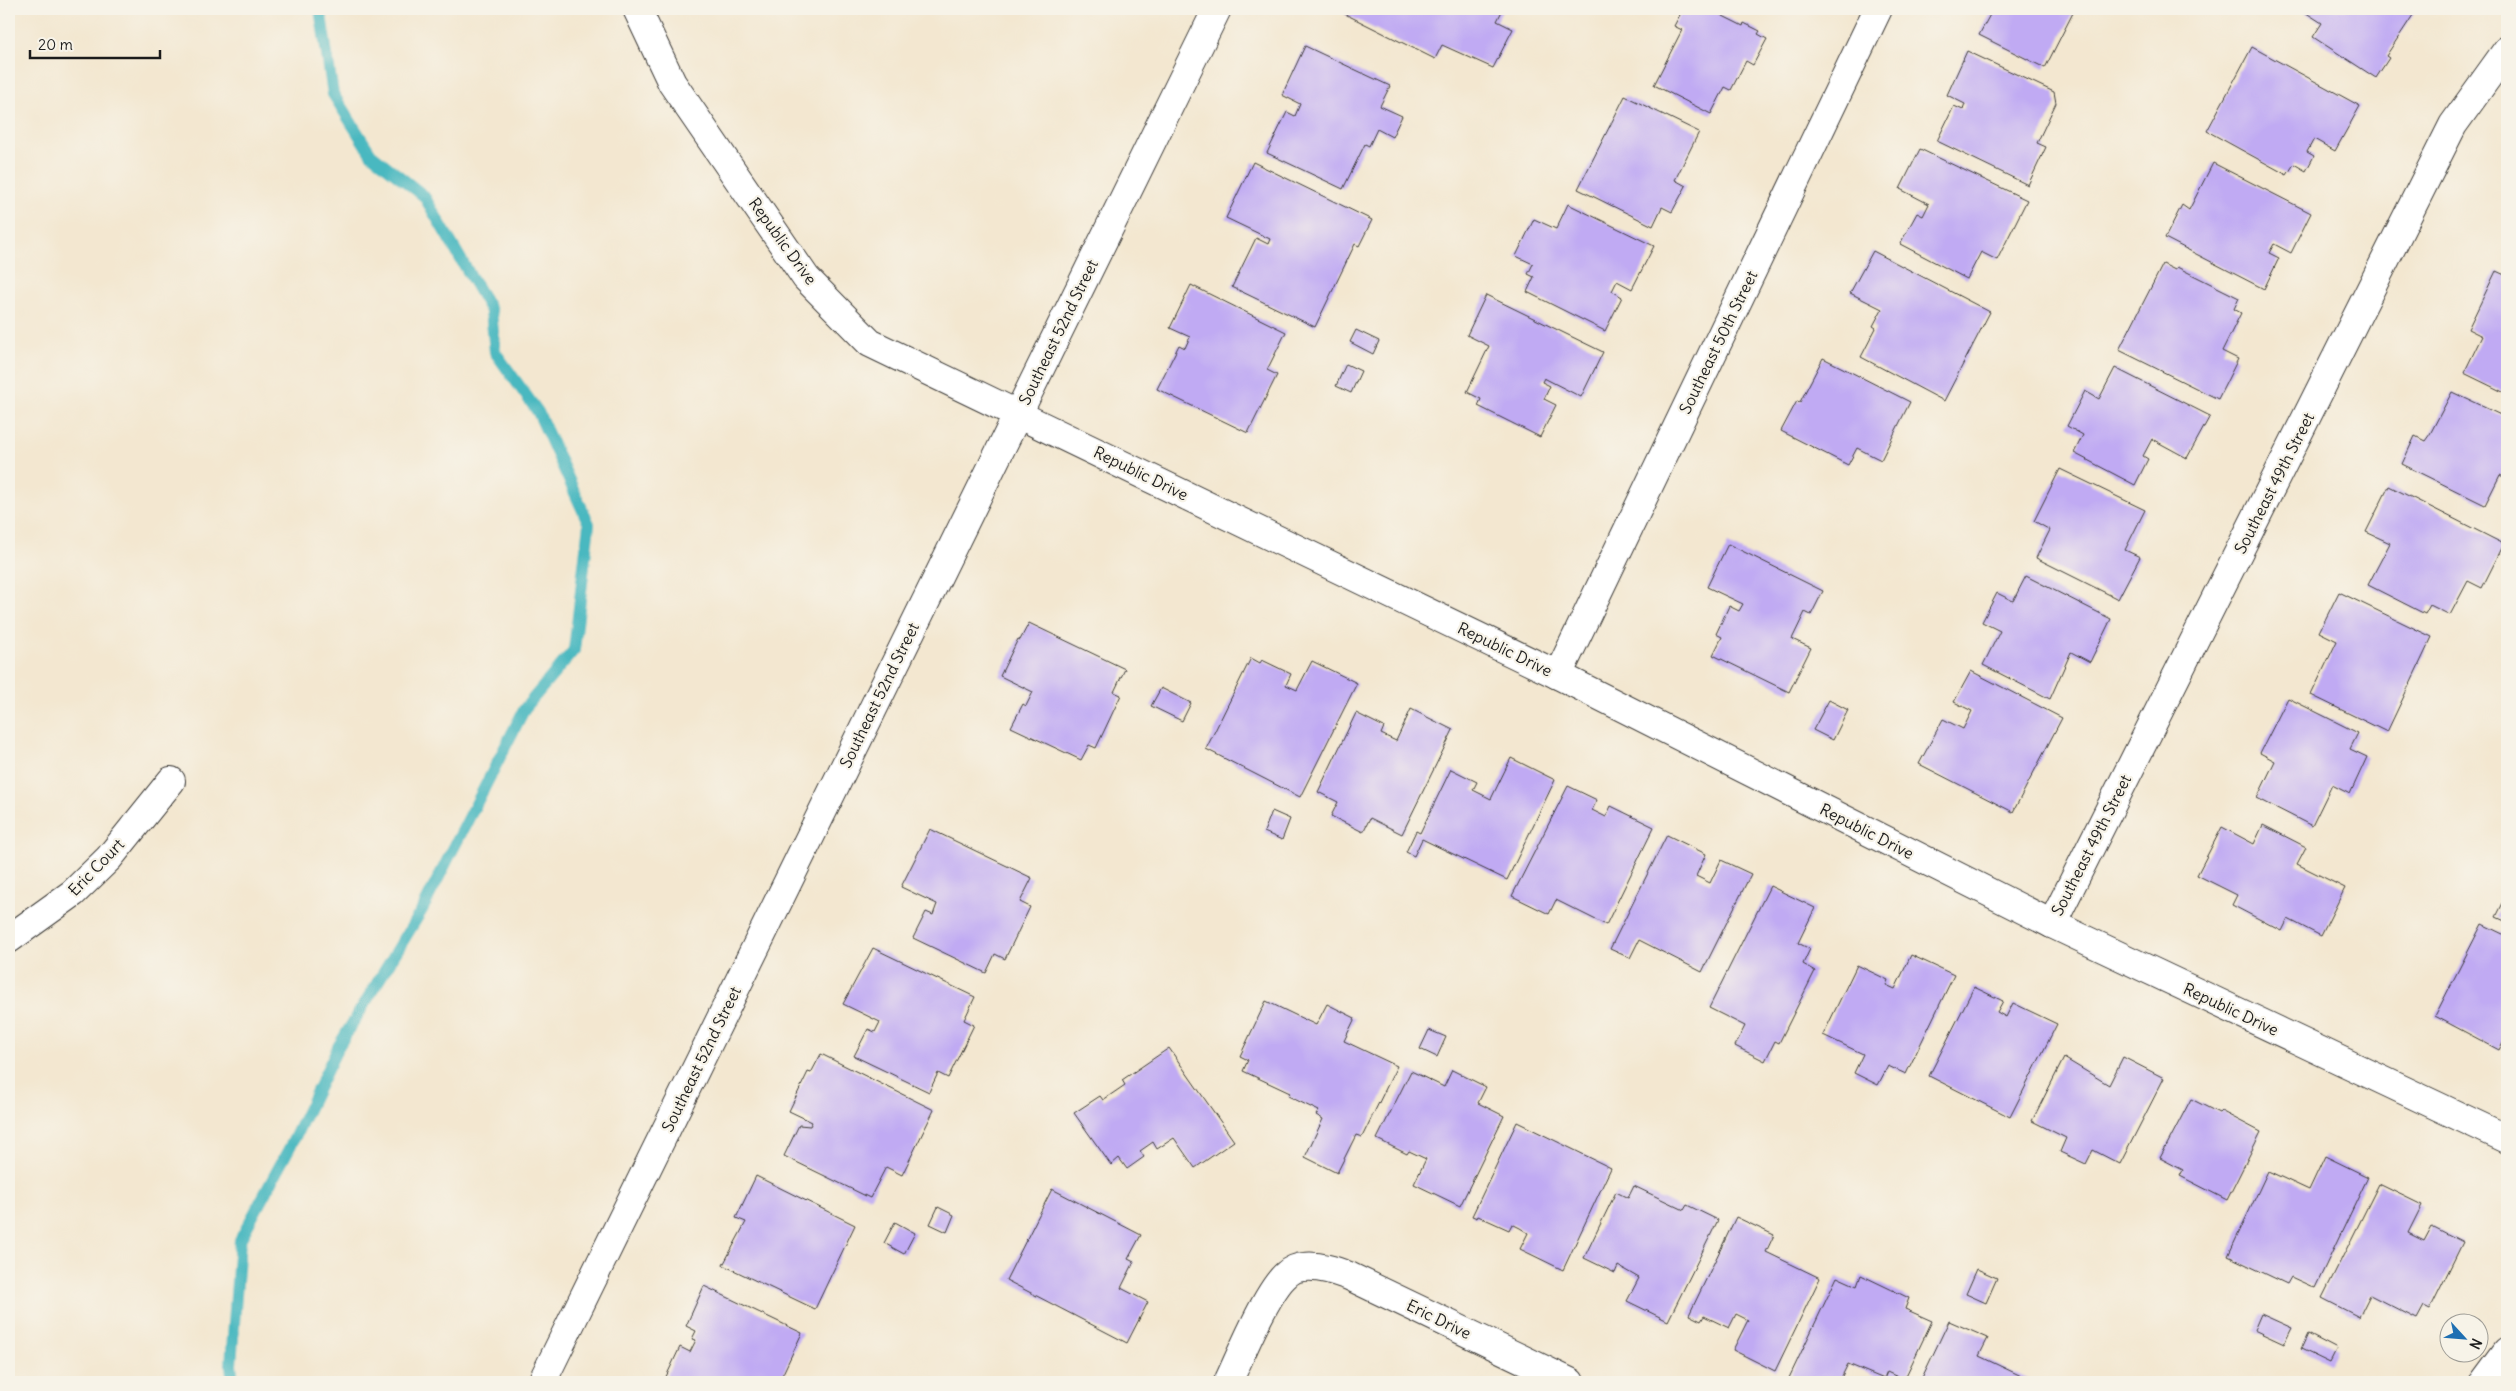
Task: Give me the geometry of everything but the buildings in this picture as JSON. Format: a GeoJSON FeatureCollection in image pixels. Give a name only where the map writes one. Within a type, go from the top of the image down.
{"type":"FeatureCollection","features":[{"type":"Feature","properties":{"kind":"street","name":"Republic Drive"},"geometry":{"type":"LineString","coordinates":[[638,9],[672,83],[806,278],[870,342],[1558,675],[2052,924],[2507,1139]]}},
{"type":"Feature","properties":{"kind":"street","name":"Southeast 52nd Street"},"geometry":{"type":"LineString","coordinates":[[542,1382],[1216,9]]}},
{"type":"Feature","properties":{"kind":"street","name":"Southeast 50th Street"},"geometry":{"type":"LineString","coordinates":[[1558,675],[1878,9]]}},
{"type":"Feature","properties":{"kind":"street","name":"Southeast 49th Street"},"geometry":{"type":"LineString","coordinates":[[2052,924],[2452,125],[2507,50]]}},
{"type":"Feature","properties":{"kind":"street","name":"Eric Court"},"geometry":{"type":"LineString","coordinates":[[9,939],[73,894],[109,858],[171,781]]}},
{"type":"Feature","properties":{"kind":"street","name":"Eric Drive"},"geometry":{"type":"LineString","coordinates":[[1228,1382],[1266,1304],[1278,1285],[1286,1275],[1305,1266],[1332,1270],[1349,1276],[1570,1382]]}},
{"type":"Feature","properties":{"kind":"street"},"geometry":{"type":"LineString","coordinates":[[2484,1382],[2507,1351]]}},
{"type":"Feature","properties":{"kind":"waterway"},"geometry":{"type":"LineString","coordinates":[[233,1382],[231,1365],[240,1240],[292,1143],[338,1047],[423,908],[525,708],[574,650],[589,524],[538,412],[495,352],[491,311],[424,196],[371,154],[333,94],[320,9]]}}]}
